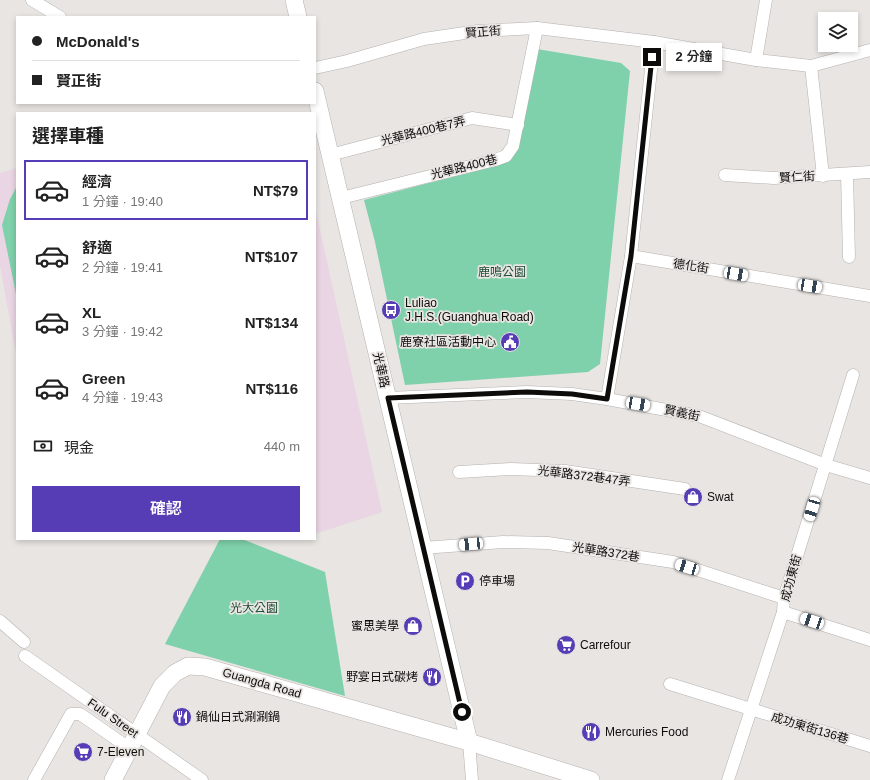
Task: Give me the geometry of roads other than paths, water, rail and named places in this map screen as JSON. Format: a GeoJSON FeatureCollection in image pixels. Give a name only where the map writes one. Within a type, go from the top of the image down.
{"type":"FeatureCollection","features":[{"type":"Feature","properties":{"kind":"street"},"geometry":{"type":"LineString","coordinates":[[32,0],[58,16]]}},
{"type":"Feature","properties":{"kind":"street"},"geometry":{"type":"LineString","coordinates":[[294,0],[298,16]]}},
{"type":"Feature","properties":{"kind":"street"},"geometry":{"type":"LineString","coordinates":[[756,60],[766,0]]}},
{"type":"Feature","properties":{"kind":"street","name":"賢正街"},"geometry":{"type":"LineString","coordinates":[[316,68],[348,61],[424,39],[478,31],[537,28],[654,42],[756,60],[810,66],[870,50]]}},
{"type":"Feature","properties":{"kind":"street","name":"光華路400巷"},"geometry":{"type":"LineString","coordinates":[[341,198],[506,156],[513,146],[537,28]]}},
{"type":"Feature","properties":{"kind":"street"},"geometry":{"type":"LineString","coordinates":[[607,399],[631,256],[654,42]]}},
{"type":"Feature","properties":{"kind":"street"},"geometry":{"type":"LineString","coordinates":[[810,66],[823,176]]}},
{"type":"Feature","properties":{"kind":"street","name":"光華路"},"geometry":{"type":"LineString","coordinates":[[316,95],[469,742]]}},
{"type":"Feature","properties":{"kind":"street","name":"光華路400巷7弄"},"geometry":{"type":"LineString","coordinates":[[330,155],[472,118],[518,125]]}},
{"type":"Feature","properties":{"kind":"street","name":"賢仁街"},"geometry":{"type":"LineString","coordinates":[[725,175],[774,178],[870,172]]}},
{"type":"Feature","properties":{"kind":"street"},"geometry":{"type":"LineString","coordinates":[[847,174],[849,257]]}},
{"type":"Feature","properties":{"kind":"street","name":"德化街"},"geometry":{"type":"LineString","coordinates":[[631,256],[870,296]]}},
{"type":"Feature","properties":{"kind":"street","name":"成功東街"},"geometry":{"type":"LineString","coordinates":[[728,780],[783,612],[784,598],[853,375]]}},
{"type":"Feature","properties":{"kind":"street","name":"賢義街"},"geometry":{"type":"LineString","coordinates":[[388,398],[527,392],[572,394],[607,399],[699,416],[826,465],[870,478]]}},
{"type":"Feature","properties":{"kind":"street","name":"光華路372巷47弄"},"geometry":{"type":"LineString","coordinates":[[460,472],[511,469],[565,471],[685,489]]}},
{"type":"Feature","properties":{"kind":"street","name":"光華路372巷"},"geometry":{"type":"LineString","coordinates":[[423,548],[503,542],[548,543],[673,562],[784,598]]}},
{"type":"Feature","properties":{"kind":"street"},"geometry":{"type":"LineString","coordinates":[[783,612],[870,640]]}},
{"type":"Feature","properties":{"kind":"street"},"geometry":{"type":"LineString","coordinates":[[0,621],[24,642]]}},
{"type":"Feature","properties":{"kind":"street","name":"Fulu Street"},"geometry":{"type":"LineString","coordinates":[[25,656],[133,741],[202,780]]}},
{"type":"Feature","properties":{"kind":"street","name":"Guangda Road"},"geometry":{"type":"LineString","coordinates":[[113,780],[162,686],[175,673],[188,666],[205,667],[469,742],[591,780]]}},
{"type":"Feature","properties":{"kind":"street","name":"成功東街136巷"},"geometry":{"type":"LineString","coordinates":[[670,684],[870,746]]}},
{"type":"Feature","properties":{"kind":"street"},"geometry":{"type":"LineString","coordinates":[[34,780],[71,714],[80,714],[133,741]]}},
{"type":"Feature","properties":{"kind":"street"},"geometry":{"type":"LineString","coordinates":[[469,742],[472,780]]}},
{"type":"Feature","properties":{"kind":"place","name":"Luliao J.H.S.(Guanghua Road)"},"geometry":{"type":"Point","coordinates":[391,310]}},
{"type":"Feature","properties":{"kind":"place","name":"鹿寮社區活動中心"},"geometry":{"type":"Point","coordinates":[510,342]}},
{"type":"Feature","properties":{"kind":"place","name":"Swat"},"geometry":{"type":"Point","coordinates":[693,497]}},
{"type":"Feature","properties":{"kind":"place","name":"停車場"},"geometry":{"type":"Point","coordinates":[465,581]}},
{"type":"Feature","properties":{"kind":"place","name":"蜜思美學"},"geometry":{"type":"Point","coordinates":[413,626]}},
{"type":"Feature","properties":{"kind":"place","name":"Carrefour"},"geometry":{"type":"Point","coordinates":[566,645]}},
{"type":"Feature","properties":{"kind":"place","name":"野宴日式碳烤"},"geometry":{"type":"Point","coordinates":[432,677]}},
{"type":"Feature","properties":{"kind":"place","name":"鍋仙日式涮涮鍋"},"geometry":{"type":"Point","coordinates":[182,717]}},
{"type":"Feature","properties":{"kind":"place","name":"Mercuries Food"},"geometry":{"type":"Point","coordinates":[591,732]}},
{"type":"Feature","properties":{"kind":"place","name":"7-Eleven"},"geometry":{"type":"Point","coordinates":[83,752]}},
{"type":"Feature","properties":{"kind":"park label","name":"鹿鳴公園"},"geometry":{"type":"Point","coordinates":[502,272]}},
{"type":"Feature","properties":{"kind":"park label","name":"光大公園"},"geometry":{"type":"Point","coordinates":[254,608]}}]}
